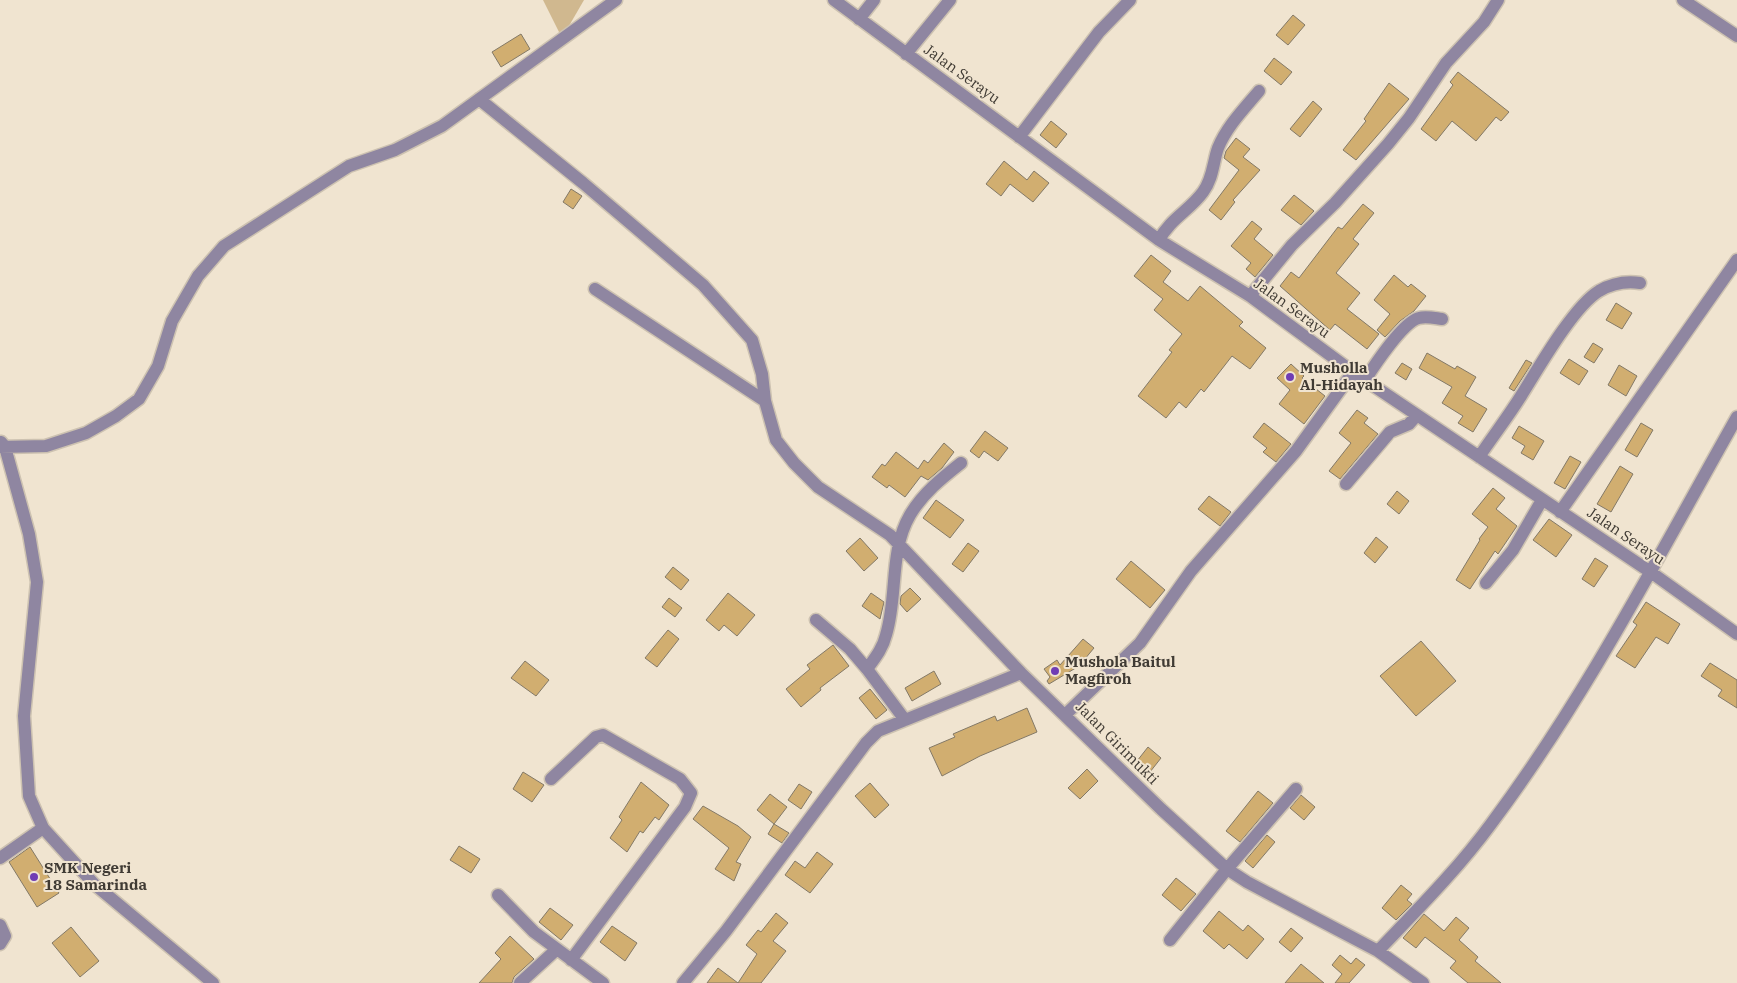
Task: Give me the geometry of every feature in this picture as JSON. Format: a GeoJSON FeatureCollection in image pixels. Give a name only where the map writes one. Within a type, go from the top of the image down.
{"type":"FeatureCollection","features":[{"type":"Feature","properties":{"kind":"street"},"geometry":{"type":"LineString","coordinates":[[597,13],[601,0]]}},
{"type":"Feature","properties":{"kind":"street"},"geometry":{"type":"LineString","coordinates":[[213,983],[94,884],[43,828],[29,796],[24,716],[37,582],[29,534],[2,445],[46,446],[86,433],[116,416],[139,399],[158,366],[172,321],[198,276],[224,246],[349,166],[395,150],[442,126],[616,0]]}},
{"type":"Feature","properties":{"kind":"street","name":"Jalan Serayu"},"geometry":{"type":"LineString","coordinates":[[834,0],[1159,240],[1250,296],[1353,372],[1652,573],[1737,634]]}},
{"type":"Feature","properties":{"kind":"street"},"geometry":{"type":"LineString","coordinates":[[859,19],[874,0]]}},
{"type":"Feature","properties":{"kind":"street"},"geometry":{"type":"LineString","coordinates":[[906,54],[950,0]]}},
{"type":"Feature","properties":{"kind":"street"},"geometry":{"type":"LineString","coordinates":[[1019,137],[1099,32],[1130,0]]}},
{"type":"Feature","properties":{"kind":"street"},"geometry":{"type":"LineString","coordinates":[[1250,296],[1292,244],[1335,203],[1404,125],[1446,63],[1484,22],[1498,0]]}},
{"type":"Feature","properties":{"kind":"street"},"geometry":{"type":"LineString","coordinates":[[1683,0],[1737,36]]}},
{"type":"Feature","properties":{"kind":"street"},"geometry":{"type":"LineString","coordinates":[[1159,240],[1175,218],[1202,193],[1209,183],[1218,149],[1224,135],[1259,91]]}},
{"type":"Feature","properties":{"kind":"street","name":"Jalan Girimukti"},"geometry":{"type":"LineString","coordinates":[[479,99],[682,267],[723,306],[752,340],[762,374],[765,401],[776,440],[794,464],[818,487],[890,535],[1021,673],[1104,755],[1227,869],[1378,951],[1423,983]]}},
{"type":"Feature","properties":{"kind":"street"},"geometry":{"type":"LineString","coordinates":[[1560,512],[1737,260]]}},
{"type":"Feature","properties":{"kind":"street"},"geometry":{"type":"LineString","coordinates":[[1480,457],[1550,349],[1582,308],[1597,292],[1608,287],[1622,283],[1640,283]]}},
{"type":"Feature","properties":{"kind":"street"},"geometry":{"type":"LineString","coordinates":[[595,289],[765,401]]}},
{"type":"Feature","properties":{"kind":"street"},"geometry":{"type":"LineString","coordinates":[[1366,380],[1399,335],[1414,320],[1429,317],[1442,319]]}},
{"type":"Feature","properties":{"kind":"street"},"geometry":{"type":"LineString","coordinates":[[1065,715],[1140,643],[1190,571],[1296,451],[1353,372]]}},
{"type":"Feature","properties":{"kind":"street"},"geometry":{"type":"LineString","coordinates":[[1346,484],[1390,432],[1408,424],[1416,414]]}},
{"type":"Feature","properties":{"kind":"street"},"geometry":{"type":"LineString","coordinates":[[1378,951],[1442,883],[1490,826],[1530,771],[1652,573],[1737,417]]}},
{"type":"Feature","properties":{"kind":"street"},"geometry":{"type":"LineString","coordinates":[[867,669],[878,654],[886,636],[899,544],[909,516],[919,500],[933,485],[961,463]]}},
{"type":"Feature","properties":{"kind":"street"},"geometry":{"type":"LineString","coordinates":[[1486,583],[1513,550],[1542,500]]}},
{"type":"Feature","properties":{"kind":"street"},"geometry":{"type":"LineString","coordinates":[[816,620],[850,650],[867,669],[905,720]]}},
{"type":"Feature","properties":{"kind":"street"},"geometry":{"type":"LineString","coordinates":[[683,983],[737,916],[866,743],[878,731],[1021,673]]}},
{"type":"Feature","properties":{"kind":"street"},"geometry":{"type":"LineString","coordinates":[[551,779],[596,737],[603,735],[680,779],[691,794],[685,807],[572,960]]}},
{"type":"Feature","properties":{"kind":"street"},"geometry":{"type":"LineString","coordinates":[[1170,940],[1296,788]]}},
{"type":"Feature","properties":{"kind":"street"},"geometry":{"type":"LineString","coordinates":[[0,858],[43,828]]}},
{"type":"Feature","properties":{"kind":"street"},"geometry":{"type":"LineString","coordinates":[[498,895],[518,917],[603,983]]}},
{"type":"Feature","properties":{"kind":"street"},"geometry":{"type":"LineString","coordinates":[[0,925],[5,936],[0,944]]}},
{"type":"Feature","properties":{"kind":"street"},"geometry":{"type":"LineString","coordinates":[[520,983],[557,949]]}},
{"type":"Feature","properties":{"kind":"shaded area"},"geometry":{"type":"Polygon","coordinates":[[[543,0],[584,0],[562,38],[543,0]]]}},
{"type":"Feature","properties":{"kind":"building"},"geometry":{"type":"Polygon","coordinates":[[[1293,15],[1305,25],[1288,45],[1276,35],[1293,15]]]}},
{"type":"Feature","properties":{"kind":"building"},"geometry":{"type":"Polygon","coordinates":[[[521,34],[530,49],[501,67],[492,52],[521,34]]]}},
{"type":"Feature","properties":{"kind":"building"},"geometry":{"type":"Polygon","coordinates":[[[1274,58],[1292,72],[1281,85],[1264,71],[1274,58]]]}},
{"type":"Feature","properties":{"kind":"building"},"geometry":{"type":"Polygon","coordinates":[[[1458,72],[1509,112],[1501,121],[1496,117],[1476,141],[1452,121],[1436,141],[1421,129],[1453,85],[1450,82],[1458,72]]]}},
{"type":"Feature","properties":{"kind":"building"},"geometry":{"type":"Polygon","coordinates":[[[1389,83],[1409,99],[1356,160],[1343,150],[1366,121],[1364,119],[1389,83]]]}},
{"type":"Feature","properties":{"kind":"building"},"geometry":{"type":"Polygon","coordinates":[[[1313,101],[1322,109],[1300,137],[1290,129],[1313,101]]]}},
{"type":"Feature","properties":{"kind":"building"},"geometry":{"type":"Polygon","coordinates":[[[1051,121],[1067,134],[1056,148],[1040,135],[1051,121]]]}},
{"type":"Feature","properties":{"kind":"building"},"geometry":{"type":"Polygon","coordinates":[[[1236,138],[1250,149],[1243,157],[1260,170],[1233,200],[1235,202],[1221,220],[1209,210],[1239,170],[1224,158],[1226,151],[1236,138]]]}},
{"type":"Feature","properties":{"kind":"building"},"geometry":{"type":"Polygon","coordinates":[[[1004,161],[1027,180],[1034,171],[1049,183],[1033,202],[1010,184],[1001,196],[986,184],[1004,161]]]}},
{"type":"Feature","properties":{"kind":"building"},"geometry":{"type":"Polygon","coordinates":[[[571,189],[582,196],[573,209],[563,202],[571,189]]]}},
{"type":"Feature","properties":{"kind":"building"},"geometry":{"type":"Polygon","coordinates":[[[1294,195],[1314,211],[1301,225],[1281,210],[1294,195]]]}},
{"type":"Feature","properties":{"kind":"building"},"geometry":{"type":"Polygon","coordinates":[[[1363,204],[1374,213],[1353,239],[1359,244],[1336,273],[1360,293],[1347,309],[1379,334],[1367,349],[1335,324],[1330,330],[1280,286],[1291,272],[1299,278],[1338,227],[1342,229],[1363,204]]]}},
{"type":"Feature","properties":{"kind":"building"},"geometry":{"type":"Polygon","coordinates":[[[1252,221],[1262,229],[1254,239],[1273,255],[1255,277],[1246,269],[1251,263],[1231,246],[1252,221]]]}},
{"type":"Feature","properties":{"kind":"building"},"geometry":{"type":"Polygon","coordinates":[[[1151,255],[1171,271],[1163,282],[1188,301],[1200,286],[1243,322],[1239,326],[1266,348],[1250,369],[1232,356],[1204,392],[1201,389],[1186,408],[1179,402],[1166,418],[1138,396],[1172,352],[1169,350],[1182,334],[1154,310],[1163,299],[1134,276],[1151,255]]]}},
{"type":"Feature","properties":{"kind":"building"},"geometry":{"type":"Polygon","coordinates":[[[1394,275],[1408,287],[1411,284],[1426,296],[1414,311],[1400,321],[1385,337],[1377,330],[1390,314],[1374,300],[1394,275]]]}},
{"type":"Feature","properties":{"kind":"building"},"geometry":{"type":"Polygon","coordinates":[[[1616,303],[1632,313],[1622,329],[1606,320],[1616,303]]]}},
{"type":"Feature","properties":{"kind":"building"},"geometry":{"type":"Polygon","coordinates":[[[1593,343],[1603,349],[1594,363],[1584,357],[1593,343]]]}},
{"type":"Feature","properties":{"kind":"building"},"geometry":{"type":"Polygon","coordinates":[[[1427,353],[1455,369],[1457,366],[1476,377],[1465,396],[1487,409],[1473,432],[1458,423],[1463,416],[1442,403],[1452,387],[1419,368],[1427,353]]]}},
{"type":"Feature","properties":{"kind":"building"},"geometry":{"type":"Polygon","coordinates":[[[1569,359],[1588,371],[1579,385],[1560,373],[1569,359]]]}},
{"type":"Feature","properties":{"kind":"building"},"geometry":{"type":"Polygon","coordinates":[[[1526,360],[1532,363],[1514,391],[1509,388],[1526,360]]]}},
{"type":"Feature","properties":{"kind":"building"},"geometry":{"type":"Polygon","coordinates":[[[1402,363],[1412,369],[1406,380],[1395,373],[1402,363]]]}},
{"type":"Feature","properties":{"kind":"building"},"geometry":{"type":"Polygon","coordinates":[[[1291,364],[1304,376],[1302,378],[1325,396],[1304,424],[1279,404],[1290,390],[1277,378],[1291,364]]]}},
{"type":"Feature","properties":{"kind":"building"},"geometry":{"type":"Polygon","coordinates":[[[1619,365],[1637,376],[1626,396],[1608,385],[1619,365]]]}},
{"type":"Feature","properties":{"kind":"building"},"geometry":{"type":"Polygon","coordinates":[[[1357,410],[1368,418],[1364,423],[1378,434],[1340,479],[1329,471],[1351,443],[1339,433],[1357,410]]]}},
{"type":"Feature","properties":{"kind":"building"},"geometry":{"type":"Polygon","coordinates":[[[1264,423],[1291,444],[1276,462],[1263,452],[1267,448],[1253,437],[1264,423]]]}},
{"type":"Feature","properties":{"kind":"building"},"geometry":{"type":"Polygon","coordinates":[[[1641,423],[1653,430],[1637,457],[1625,450],[1641,423]]]}},
{"type":"Feature","properties":{"kind":"building"},"geometry":{"type":"Polygon","coordinates":[[[1519,426],[1544,441],[1533,460],[1521,453],[1525,446],[1512,438],[1519,426]]]}},
{"type":"Feature","properties":{"kind":"building"},"geometry":{"type":"Polygon","coordinates":[[[985,431],[1008,448],[998,461],[984,451],[979,458],[970,451],[985,431]]]}},
{"type":"Feature","properties":{"kind":"building"},"geometry":{"type":"Polygon","coordinates":[[[944,443],[954,452],[942,468],[928,480],[921,476],[905,497],[889,485],[887,488],[872,477],[882,464],[885,466],[896,452],[918,469],[924,460],[928,463],[944,443]]]}},
{"type":"Feature","properties":{"kind":"building"},"geometry":{"type":"Polygon","coordinates":[[[1570,456],[1581,462],[1565,489],[1554,483],[1570,456]]]}},
{"type":"Feature","properties":{"kind":"building"},"geometry":{"type":"Polygon","coordinates":[[[1620,466],[1633,474],[1611,512],[1597,504],[1620,466]]]}},
{"type":"Feature","properties":{"kind":"building"},"geometry":{"type":"Polygon","coordinates":[[[1493,488],[1505,498],[1496,509],[1517,526],[1498,554],[1495,551],[1470,589],[1456,580],[1479,539],[1488,527],[1472,514],[1493,488]]]}},
{"type":"Feature","properties":{"kind":"building"},"geometry":{"type":"Polygon","coordinates":[[[1397,491],[1409,501],[1399,514],[1387,504],[1397,491]]]}},
{"type":"Feature","properties":{"kind":"building"},"geometry":{"type":"Polygon","coordinates":[[[1209,496],[1231,512],[1220,526],[1198,509],[1209,496]]]}},
{"type":"Feature","properties":{"kind":"building"},"geometry":{"type":"Polygon","coordinates":[[[936,500],[964,520],[950,538],[923,518],[936,500]]]}},
{"type":"Feature","properties":{"kind":"building"},"geometry":{"type":"Polygon","coordinates":[[[1549,519],[1572,535],[1556,557],[1533,540],[1549,519]]]}},
{"type":"Feature","properties":{"kind":"building"},"geometry":{"type":"Polygon","coordinates":[[[1376,537],[1388,547],[1375,563],[1364,553],[1376,537]]]}},
{"type":"Feature","properties":{"kind":"building"},"geometry":{"type":"Polygon","coordinates":[[[860,538],[878,558],[864,571],[846,551],[860,538]]]}},
{"type":"Feature","properties":{"kind":"building"},"geometry":{"type":"Polygon","coordinates":[[[968,543],[979,551],[963,572],[952,564],[968,543]]]}},
{"type":"Feature","properties":{"kind":"building"},"geometry":{"type":"Polygon","coordinates":[[[1595,558],[1608,566],[1594,587],[1582,579],[1595,558]]]}},
{"type":"Feature","properties":{"kind":"building"},"geometry":{"type":"Polygon","coordinates":[[[1131,561],[1165,590],[1150,608],[1116,579],[1131,561]]]}},
{"type":"Feature","properties":{"kind":"building"},"geometry":{"type":"Polygon","coordinates":[[[673,567],[689,580],[681,590],[665,577],[673,567]]]}},
{"type":"Feature","properties":{"kind":"building"},"geometry":{"type":"Polygon","coordinates":[[[910,588],[921,599],[907,612],[900,604],[901,596],[910,588]]]}},
{"type":"Feature","properties":{"kind":"building"},"geometry":{"type":"Polygon","coordinates":[[[728,593],[755,615],[737,636],[724,625],[719,631],[706,620],[728,593]]]}},
{"type":"Feature","properties":{"kind":"building"},"geometry":{"type":"Polygon","coordinates":[[[871,593],[884,602],[880,619],[862,606],[871,593]]]}},
{"type":"Feature","properties":{"kind":"building"},"geometry":{"type":"Polygon","coordinates":[[[669,598],[682,608],[675,617],[662,607],[669,598]]]}},
{"type":"Feature","properties":{"kind":"building"},"geometry":{"type":"Polygon","coordinates":[[[1646,602],[1680,624],[1668,644],[1656,637],[1635,668],[1616,656],[1637,625],[1633,622],[1646,602]]]}},
{"type":"Feature","properties":{"kind":"building"},"geometry":{"type":"Polygon","coordinates":[[[668,630],[679,639],[657,667],[645,658],[668,630]]]}},
{"type":"Feature","properties":{"kind":"building"},"geometry":{"type":"Polygon","coordinates":[[[1083,639],[1094,648],[1079,666],[1049,684],[1047,681],[1050,677],[1044,669],[1057,660],[1060,665],[1083,639]]]}},
{"type":"Feature","properties":{"kind":"building"},"geometry":{"type":"Polygon","coordinates":[[[1421,641],[1456,681],[1416,716],[1380,676],[1421,641]]]}},
{"type":"Feature","properties":{"kind":"building"},"geometry":{"type":"Polygon","coordinates":[[[833,645],[849,666],[820,688],[821,690],[801,707],[786,689],[810,669],[807,665],[833,645]]]}},
{"type":"Feature","properties":{"kind":"building"},"geometry":{"type":"Polygon","coordinates":[[[525,661],[549,680],[536,696],[511,678],[525,661]]]}},
{"type":"Feature","properties":{"kind":"building"},"geometry":{"type":"Polygon","coordinates":[[[1710,663],[1737,680],[1737,708],[1718,696],[1722,690],[1701,676],[1710,663]]]}},
{"type":"Feature","properties":{"kind":"building"},"geometry":{"type":"Polygon","coordinates":[[[934,671],[941,684],[912,701],[905,688],[934,671]]]}},
{"type":"Feature","properties":{"kind":"building"},"geometry":{"type":"Polygon","coordinates":[[[870,689],[887,710],[876,719],[859,698],[870,689]]]}},
{"type":"Feature","properties":{"kind":"building"},"geometry":{"type":"Polygon","coordinates":[[[1027,708],[1037,732],[980,756],[942,776],[929,748],[955,737],[953,734],[995,716],[997,721],[1027,708]]]}},
{"type":"Feature","properties":{"kind":"building"},"geometry":{"type":"Polygon","coordinates":[[[1148,747],[1161,758],[1150,772],[1137,761],[1148,747]]]}},
{"type":"Feature","properties":{"kind":"building"},"geometry":{"type":"Polygon","coordinates":[[[1087,769],[1098,781],[1080,799],[1068,788],[1087,769]]]}},
{"type":"Feature","properties":{"kind":"building"},"geometry":{"type":"Polygon","coordinates":[[[523,772],[544,785],[532,802],[513,789],[523,772]]]}},
{"type":"Feature","properties":{"kind":"building"},"geometry":{"type":"Polygon","coordinates":[[[641,782],[669,805],[659,820],[655,817],[643,833],[640,831],[627,852],[610,838],[622,820],[619,817],[641,782]]]}},
{"type":"Feature","properties":{"kind":"building"},"geometry":{"type":"Polygon","coordinates":[[[870,783],[889,805],[875,818],[855,796],[870,783]]]}},
{"type":"Feature","properties":{"kind":"building"},"geometry":{"type":"Polygon","coordinates":[[[799,784],[812,792],[801,809],[788,800],[799,784]]]}},
{"type":"Feature","properties":{"kind":"building"},"geometry":{"type":"Polygon","coordinates":[[[1258,791],[1273,803],[1240,842],[1226,831],[1258,791]]]}},
{"type":"Feature","properties":{"kind":"building"},"geometry":{"type":"Polygon","coordinates":[[[770,794],[787,807],[774,824],[757,810],[770,794]]]}},
{"type":"Feature","properties":{"kind":"building"},"geometry":{"type":"Polygon","coordinates":[[[1301,795],[1315,807],[1304,820],[1290,808],[1301,795]]]}},
{"type":"Feature","properties":{"kind":"building"},"geometry":{"type":"Polygon","coordinates":[[[703,806],[738,826],[751,837],[736,862],[741,864],[734,881],[715,869],[729,848],[693,819],[703,806]]]}},
{"type":"Feature","properties":{"kind":"building"},"geometry":{"type":"Polygon","coordinates":[[[774,824],[789,833],[782,843],[768,834],[774,824]]]}},
{"type":"Feature","properties":{"kind":"building"},"geometry":{"type":"Polygon","coordinates":[[[1267,835],[1275,842],[1253,868],[1245,861],[1267,835]]]}},
{"type":"Feature","properties":{"kind":"building"},"geometry":{"type":"Polygon","coordinates":[[[459,846],[480,859],[471,873],[450,860],[459,846]]]}},
{"type":"Feature","properties":{"kind":"building","name":"SMK Negeri 18 Samarinda"},"geometry":{"type":"Polygon","coordinates":[[[30,847],[59,893],[37,907],[9,862],[30,847]]]}},
{"type":"Feature","properties":{"kind":"building"},"geometry":{"type":"Polygon","coordinates":[[[817,852],[833,864],[810,893],[785,875],[795,861],[805,868],[817,852]]]}},
{"type":"Feature","properties":{"kind":"building"},"geometry":{"type":"Polygon","coordinates":[[[1176,878],[1196,894],[1181,911],[1162,895],[1176,878]]]}},
{"type":"Feature","properties":{"kind":"building"},"geometry":{"type":"Polygon","coordinates":[[[1401,885],[1412,894],[1407,900],[1412,904],[1396,920],[1382,908],[1401,885]]]}},
{"type":"Feature","properties":{"kind":"building"},"geometry":{"type":"Polygon","coordinates":[[[550,908],[573,925],[561,940],[539,922],[550,908]]]}},
{"type":"Feature","properties":{"kind":"building"},"geometry":{"type":"Polygon","coordinates":[[[1219,911],[1243,931],[1248,925],[1264,939],[1247,959],[1229,944],[1224,949],[1203,931],[1219,911]]]}},
{"type":"Feature","properties":{"kind":"building"},"geometry":{"type":"Polygon","coordinates":[[[776,913],[788,923],[773,941],[786,951],[761,983],[738,983],[757,954],[746,945],[758,930],[761,932],[776,913]]]}},
{"type":"Feature","properties":{"kind":"building"},"geometry":{"type":"Polygon","coordinates":[[[1424,914],[1444,931],[1456,917],[1469,928],[1459,940],[1478,957],[1475,961],[1501,983],[1468,983],[1450,968],[1456,961],[1425,937],[1416,948],[1403,938],[1424,914]]]}},
{"type":"Feature","properties":{"kind":"building"},"geometry":{"type":"Polygon","coordinates":[[[612,926],[637,943],[625,961],[600,942],[612,926]]]}},
{"type":"Feature","properties":{"kind":"building"},"geometry":{"type":"Polygon","coordinates":[[[71,927],[99,961],[80,977],[52,943],[71,927]]]}},
{"type":"Feature","properties":{"kind":"building"},"geometry":{"type":"Polygon","coordinates":[[[1291,928],[1303,938],[1291,952],[1279,942],[1291,928]]]}},
{"type":"Feature","properties":{"kind":"building"},"geometry":{"type":"Polygon","coordinates":[[[510,936],[534,959],[514,977],[512,983],[479,983],[501,959],[495,953],[510,936]]]}},
{"type":"Feature","properties":{"kind":"building"},"geometry":{"type":"Polygon","coordinates":[[[1340,955],[1351,964],[1356,958],[1365,965],[1349,983],[1335,983],[1342,974],[1332,965],[1340,955]]]}},
{"type":"Feature","properties":{"kind":"building"},"geometry":{"type":"Polygon","coordinates":[[[1301,964],[1324,983],[1285,983],[1301,964]]]}},
{"type":"Feature","properties":{"kind":"building"},"geometry":{"type":"Polygon","coordinates":[[[718,968],[738,983],[707,983],[718,968]]]}},
{"type":"Feature","properties":{"kind":"place","name":"Musholla Al-Hidayah"},"geometry":{"type":"Point","coordinates":[1290,377]}},
{"type":"Feature","properties":{"kind":"place","name":"Mushola Baitul Magfiroh"},"geometry":{"type":"Point","coordinates":[1055,671]}},
{"type":"Feature","properties":{"kind":"place","name":"SMK Negeri 18 Samarinda"},"geometry":{"type":"Point","coordinates":[34,877]}}]}
